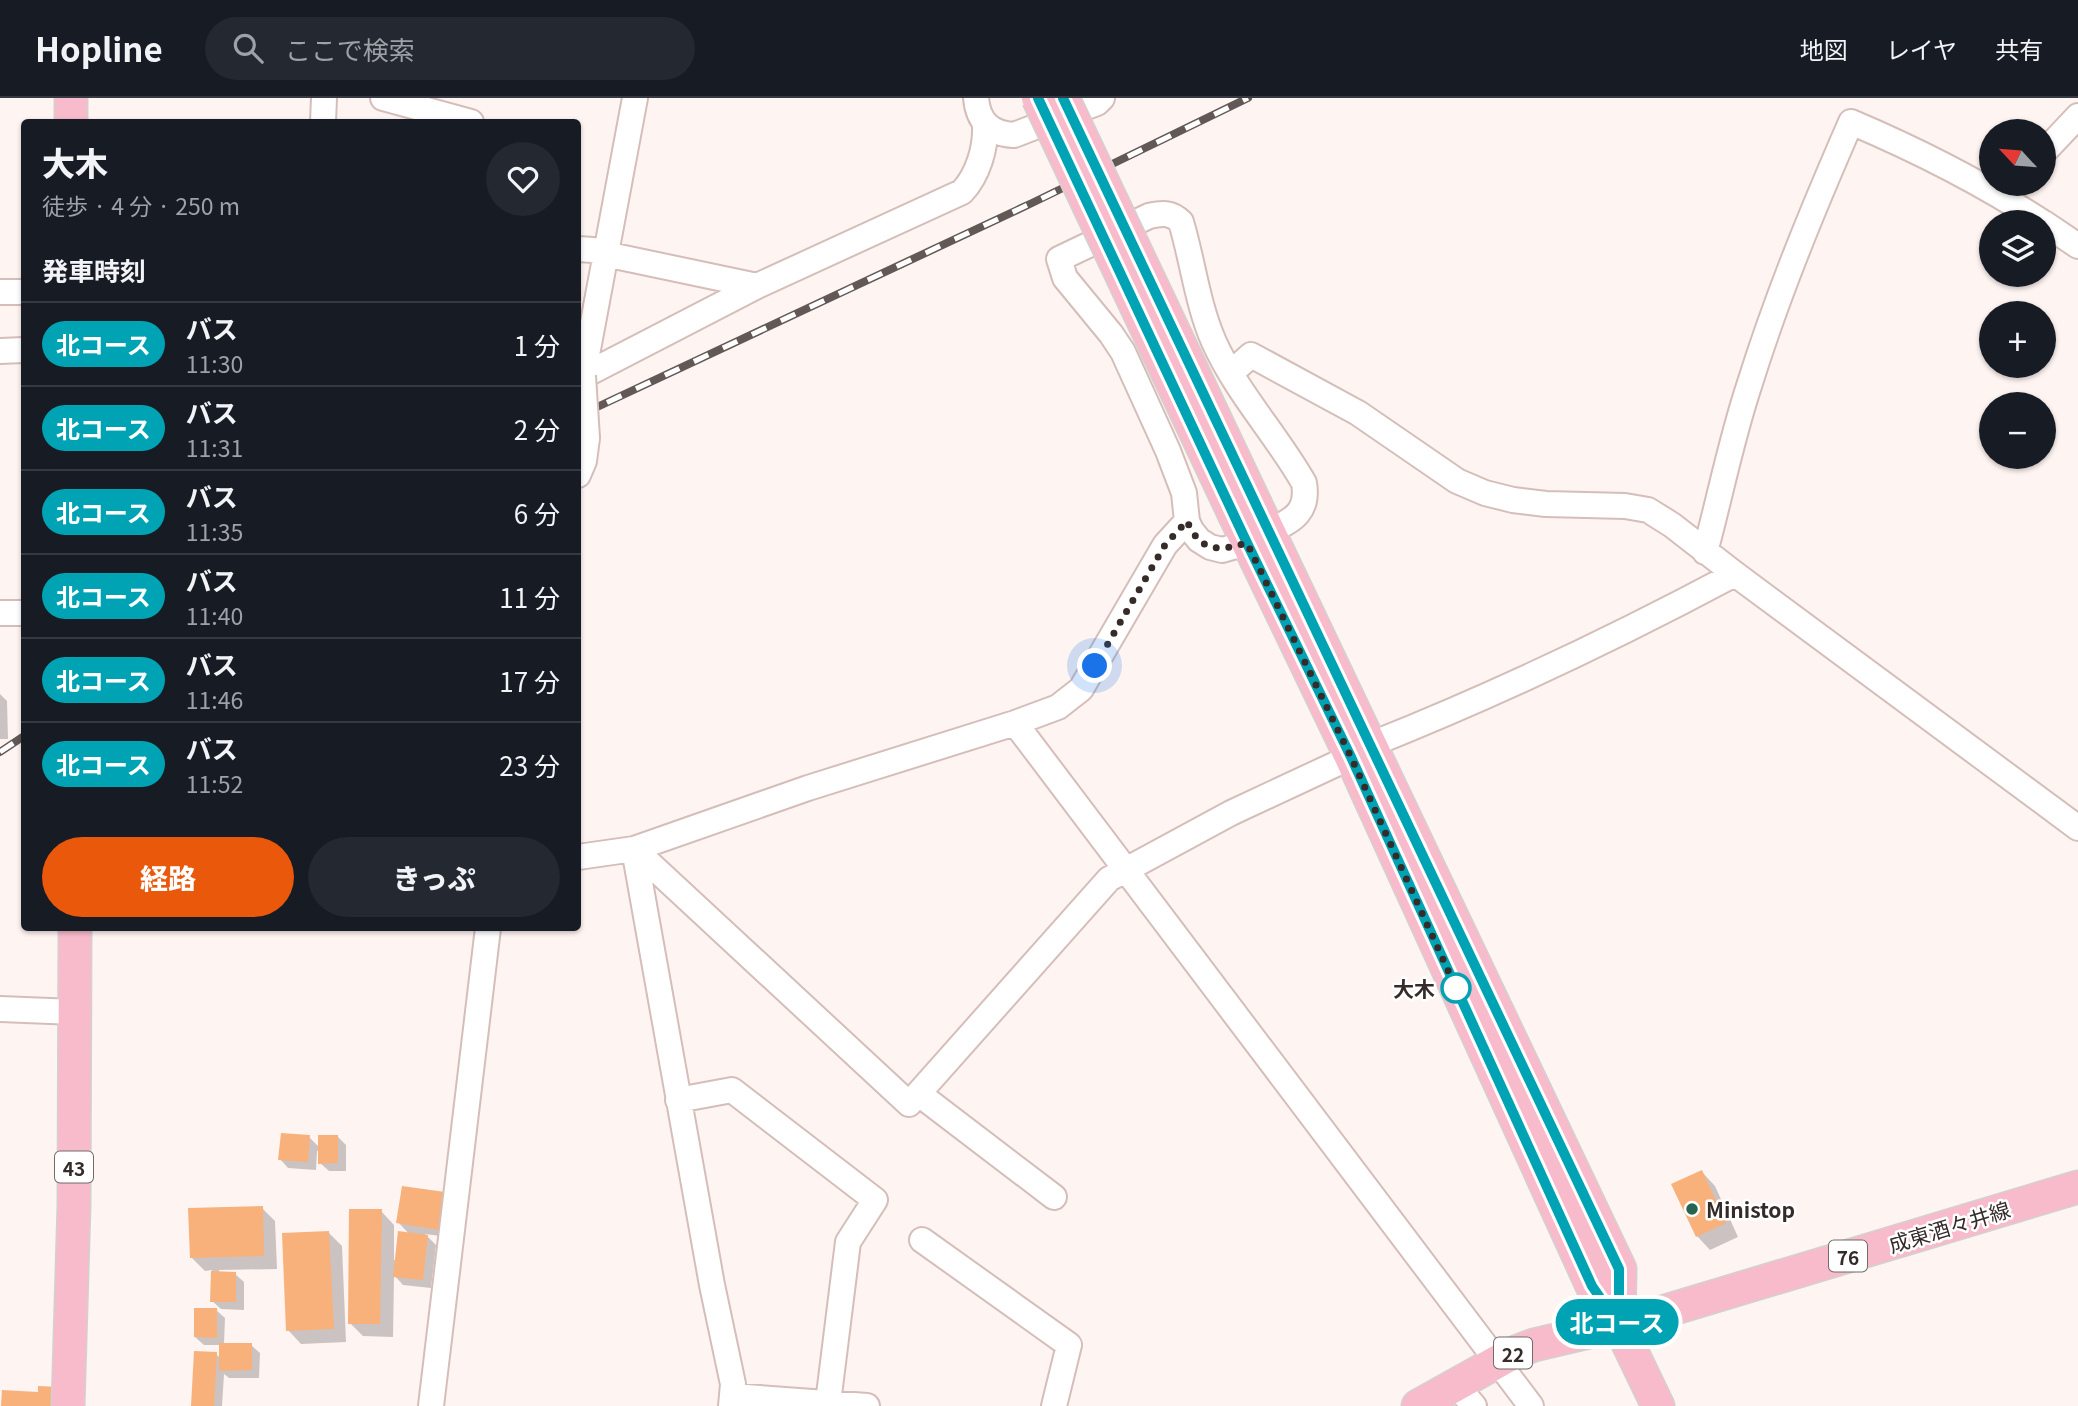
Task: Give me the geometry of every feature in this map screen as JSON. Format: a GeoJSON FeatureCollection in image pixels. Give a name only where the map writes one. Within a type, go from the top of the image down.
{"type":"FeatureCollection","features":[{"type":"Feature","properties":{"kind":"main road"},"geometry":{"type":"LineString","coordinates":[[71,98],[71,119]]}},
{"type":"Feature","properties":{"kind":"main road"},"geometry":{"type":"LineString","coordinates":[[1038,98],[1252,524],[1361,751],[1619,1269],[1619,1325],[1658,1406]]}},
{"type":"Feature","properties":{"kind":"main road"},"geometry":{"type":"LineString","coordinates":[[1063,98],[1252,524]]}},
{"type":"Feature","properties":{"kind":"main road","name":"43"},"geometry":{"type":"LineString","coordinates":[[68,1406],[74,1205],[75,931]]}},
{"type":"Feature","properties":{"kind":"main road","name":"成東酒々井線"},"geometry":{"type":"LineString","coordinates":[[1619,1325],[2078,1187]]}},
{"type":"Feature","properties":{"kind":"main road","name":"22"},"geometry":{"type":"LineString","coordinates":[[1418,1406],[1465,1395],[1498,1362],[1534,1345],[1619,1325]]}},
{"type":"Feature","properties":{"kind":"street"},"geometry":{"type":"LineString","coordinates":[[323,119],[324,98]]}},
{"type":"Feature","properties":{"kind":"street"},"geometry":{"type":"LineString","coordinates":[[383,98],[460,119]]}},
{"type":"Feature","properties":{"kind":"street"},"geometry":{"type":"LineString","coordinates":[[581,468],[587,438],[583,376],[635,98]]}},
{"type":"Feature","properties":{"kind":"street"},"geometry":{"type":"LineString","coordinates":[[583,376],[757,286],[961,192],[975,175],[986,137],[985,125],[977,110],[975,98]]}},
{"type":"Feature","properties":{"kind":"street"},"geometry":{"type":"LineString","coordinates":[[985,125],[1003,135],[1014,135],[1097,103],[1102,98]]}},
{"type":"Feature","properties":{"kind":"street"},"geometry":{"type":"LineString","coordinates":[[2060,145],[2078,116]]}},
{"type":"Feature","properties":{"kind":"street"},"geometry":{"type":"LineString","coordinates":[[1705,552],[1748,389],[1777,301],[1812,209],[1851,122],[1979,178]]}},
{"type":"Feature","properties":{"kind":"street"},"geometry":{"type":"LineString","coordinates":[[2014,196],[2029,210]]}},
{"type":"Feature","properties":{"kind":"street"},"geometry":{"type":"LineString","coordinates":[[1161,213],[1173,215],[1181,222],[1204,316],[1231,373],[1304,482],[1306,494],[1304,505],[1294,519],[1252,524],[1222,550],[1199,540],[1187,521],[1184,494],[1168,451],[1123,352],[1065,278],[1059,259],[1149,216],[1161,213]]}},
{"type":"Feature","properties":{"kind":"street"},"geometry":{"type":"LineString","coordinates":[[2056,232],[2078,246]]}},
{"type":"Feature","properties":{"kind":"street"},"geometry":{"type":"LineString","coordinates":[[581,249],[757,286]]}},
{"type":"Feature","properties":{"kind":"street"},"geometry":{"type":"LineString","coordinates":[[0,292],[21,292]]}},
{"type":"Feature","properties":{"kind":"street"},"geometry":{"type":"LineString","coordinates":[[0,351],[21,350]]}},
{"type":"Feature","properties":{"kind":"street"},"geometry":{"type":"LineString","coordinates":[[1231,373],[1251,355],[1358,413],[1466,485],[1513,500],[1546,504],[1625,506],[1648,510],[1672,525],[1735,575],[2078,828]]}},
{"type":"Feature","properties":{"kind":"street"},"geometry":{"type":"LineString","coordinates":[[581,857],[634,849],[808,788],[1058,707],[1080,690],[1165,545],[1187,521]]}},
{"type":"Feature","properties":{"kind":"street"},"geometry":{"type":"LineString","coordinates":[[634,849],[909,1104],[1110,879],[1125,869],[1361,751],[1637,626],[1735,575]]}},
{"type":"Feature","properties":{"kind":"street"},"geometry":{"type":"LineString","coordinates":[[0,613],[21,613]]}},
{"type":"Feature","properties":{"kind":"street"},"geometry":{"type":"LineString","coordinates":[[1015,723],[1531,1406]]}},
{"type":"Feature","properties":{"kind":"street"},"geometry":{"type":"LineString","coordinates":[[634,849],[712,1285],[733,1384],[731,1401],[867,1406]]}},
{"type":"Feature","properties":{"kind":"street"},"geometry":{"type":"LineString","coordinates":[[431,1406],[488,931]]}},
{"type":"Feature","properties":{"kind":"street"},"geometry":{"type":"LineString","coordinates":[[0,1009],[75,1012]]}},
{"type":"Feature","properties":{"kind":"street"},"geometry":{"type":"LineString","coordinates":[[678,1100],[732,1090],[875,1200],[848,1242],[828,1403]]}},
{"type":"Feature","properties":{"kind":"street"},"geometry":{"type":"LineString","coordinates":[[919,1094],[1054,1198]]}},
{"type":"Feature","properties":{"kind":"street"},"geometry":{"type":"LineString","coordinates":[[922,1240],[1069,1345],[1054,1406]]}},
{"type":"Feature","properties":{"kind":"building"},"geometry":{"type":"Polygon","coordinates":[[[281,1133],[310,1135],[308,1162],[278,1160],[281,1133]]]}},
{"type":"Feature","properties":{"kind":"building"},"geometry":{"type":"Polygon","coordinates":[[[318,1135],[338,1135],[338,1163],[318,1164],[318,1135]]]}},
{"type":"Feature","properties":{"kind":"building"},"geometry":{"type":"Polygon","coordinates":[[[1702,1170],[1726,1223],[1696,1237],[1671,1184],[1702,1170]]]}},
{"type":"Feature","properties":{"kind":"building"},"geometry":{"type":"Polygon","coordinates":[[[402,1186],[445,1192],[440,1230],[396,1223],[402,1186]]]}},
{"type":"Feature","properties":{"kind":"building"},"geometry":{"type":"Polygon","coordinates":[[[263,1206],[264,1256],[190,1258],[188,1208],[263,1206]]]}},
{"type":"Feature","properties":{"kind":"building"},"geometry":{"type":"Polygon","coordinates":[[[349,1209],[382,1209],[380,1324],[348,1324],[349,1209]]]}},
{"type":"Feature","properties":{"kind":"building"},"geometry":{"type":"Polygon","coordinates":[[[329,1231],[334,1329],[286,1331],[282,1233],[329,1231]]]}},
{"type":"Feature","properties":{"kind":"building"},"geometry":{"type":"Polygon","coordinates":[[[398,1231],[428,1235],[423,1280],[393,1277],[398,1231]]]}},
{"type":"Feature","properties":{"kind":"building"},"geometry":{"type":"Polygon","coordinates":[[[211,1271],[236,1272],[236,1302],[210,1302],[211,1271]]]}},
{"type":"Feature","properties":{"kind":"building"},"geometry":{"type":"Polygon","coordinates":[[[194,1308],[217,1308],[217,1338],[194,1337],[194,1308]]]}},
{"type":"Feature","properties":{"kind":"building"},"geometry":{"type":"Polygon","coordinates":[[[219,1343],[252,1343],[252,1370],[219,1371],[219,1343]]]}},
{"type":"Feature","properties":{"kind":"building"},"geometry":{"type":"Polygon","coordinates":[[[194,1351],[217,1352],[214,1406],[191,1406],[194,1351]]]}},
{"type":"Feature","properties":{"kind":"building"},"geometry":{"type":"Polygon","coordinates":[[[38,1386],[59,1387],[58,1406],[1,1406],[2,1390],[38,1392],[38,1386]]]}},
{"type":"Feature","properties":{"kind":"railway"},"geometry":{"type":"LineString","coordinates":[[581,415],[1032,203],[1248,98]]}},
{"type":"Feature","properties":{"kind":"railway"},"geometry":{"type":"LineString","coordinates":[[0,752],[21,738]]}},
{"type":"Feature","properties":{"kind":"bus line","name":"北コース"},"geometry":{"type":"LineString","coordinates":[[1038,98],[1247,543],[1351,757],[1592,1286],[1619,1325],[1619,1269],[1063,98]]}},
{"type":"Feature","properties":{"kind":"place","name":"大木"},"geometry":{"type":"Point","coordinates":[1456,988]}},
{"type":"Feature","properties":{"kind":"place","name":"Ministop"},"geometry":{"type":"Point","coordinates":[1692,1209]}},
{"type":"Feature","properties":{"kind":"route"},"geometry":{"type":"LineString","coordinates":[[1095,666],[1165,545],[1187,521],[1199,540],[1210,547],[1222,550],[1247,543],[1351,757],[1456,988]]}}]}
